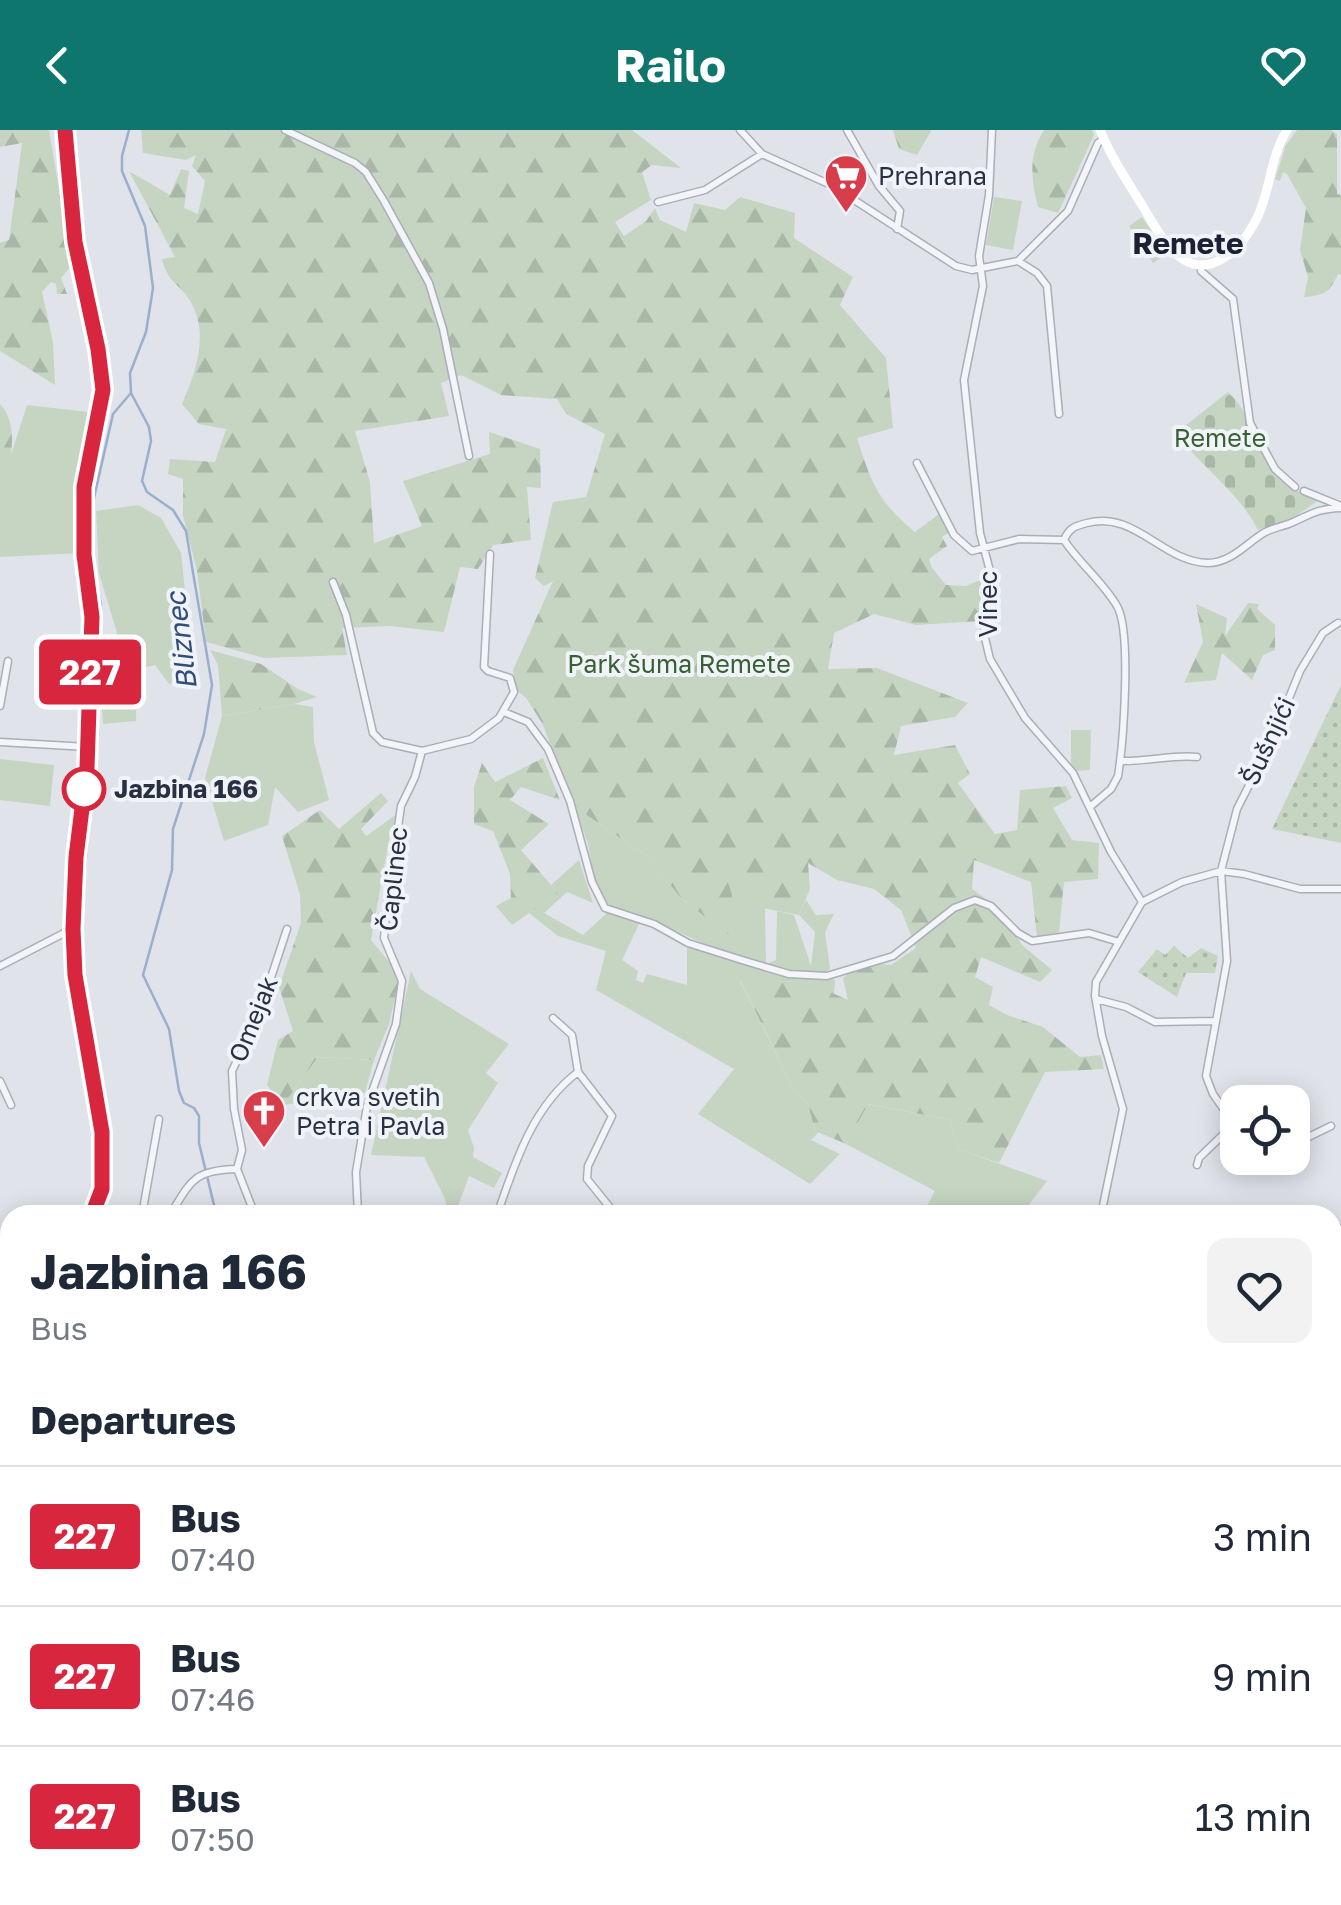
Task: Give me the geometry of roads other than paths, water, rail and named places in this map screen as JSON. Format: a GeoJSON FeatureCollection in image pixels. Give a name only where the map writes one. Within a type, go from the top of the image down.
{"type":"FeatureCollection","features":[{"type":"Feature","properties":{"kind":"main road"},"geometry":{"type":"LineString","coordinates":[[1102,134],[1169,247],[1187,262],[1203,266],[1226,257],[1249,231],[1263,202],[1272,161],[1287,130]]}},
{"type":"Feature","properties":{"kind":"street"},"geometry":{"type":"LineString","coordinates":[[65,130],[75,242],[102,374],[101,406],[84,487],[84,555],[92,617],[88,748],[73,929],[75,975],[102,1132],[102,1189],[96,1205]]}},
{"type":"Feature","properties":{"kind":"street"},"geometry":{"type":"LineString","coordinates":[[285,130],[355,163],[366,172],[384,202],[428,284],[443,329],[468,456]]}},
{"type":"Feature","properties":{"kind":"street"},"geometry":{"type":"LineString","coordinates":[[740,130],[762,154],[831,185],[956,266],[972,270],[1018,261],[1068,211],[1102,134]]}},
{"type":"Feature","properties":{"kind":"street"},"geometry":{"type":"LineString","coordinates":[[847,130],[879,186],[900,211],[897,229]]}},
{"type":"Feature","properties":{"kind":"street","name":"Vinec"},"geometry":{"type":"LineString","coordinates":[[992,130],[990,181],[980,243],[980,303],[964,380],[980,533],[990,571],[984,634],[990,659],[1025,718],[1073,773],[1111,852],[1142,902]]}},
{"type":"Feature","properties":{"kind":"street"},"geometry":{"type":"LineString","coordinates":[[658,202],[716,186],[762,154]]}},
{"type":"Feature","properties":{"kind":"street"},"geometry":{"type":"LineString","coordinates":[[1018,261],[1037,273],[1047,286],[1060,414]]}},
{"type":"Feature","properties":{"kind":"street"},"geometry":{"type":"LineString","coordinates":[[1202,271],[1232,299],[1250,423],[1276,469],[1296,486]]}},
{"type":"Feature","properties":{"kind":"street"},"geometry":{"type":"LineString","coordinates":[[918,463],[954,535],[972,551],[1019,538],[1064,540],[1120,609],[1124,687],[1120,761],[1115,784],[1091,806]]}},
{"type":"Feature","properties":{"kind":"street"},"geometry":{"type":"LineString","coordinates":[[1304,491],[1341,507]]}},
{"type":"Feature","properties":{"kind":"street"},"geometry":{"type":"LineString","coordinates":[[1064,540],[1068,530],[1077,525],[1105,518],[1128,524],[1172,552],[1208,563],[1231,557],[1265,532],[1316,509],[1341,507]]}},
{"type":"Feature","properties":{"kind":"street"},"geometry":{"type":"LineString","coordinates":[[334,582],[346,615],[373,733],[382,742],[422,751],[471,739],[504,712],[514,692],[510,678],[484,667],[490,554]]}},
{"type":"Feature","properties":{"kind":"street","name":"Šušnjići"},"geometry":{"type":"LineString","coordinates":[[1220,1104],[1206,1076],[1227,961],[1221,871],[1237,808],[1271,742],[1300,671],[1324,633],[1338,623]]}},
{"type":"Feature","properties":{"kind":"street"},"geometry":{"type":"LineString","coordinates":[[0,706],[8,661]]}},
{"type":"Feature","properties":{"kind":"street"},"geometry":{"type":"LineString","coordinates":[[504,712],[528,722],[548,750],[570,801],[592,882],[605,908],[654,924],[688,944],[789,974],[833,975],[893,956],[954,908],[975,900],[990,906],[1032,941],[1089,933],[1119,942]]}},
{"type":"Feature","properties":{"kind":"street"},"geometry":{"type":"LineString","coordinates":[[0,742],[88,748]]}},
{"type":"Feature","properties":{"kind":"street","name":"Čaplinec"},"geometry":{"type":"LineString","coordinates":[[358,1205],[356,1172],[366,1106],[396,1024],[402,981],[384,938],[401,806],[422,751]]}},
{"type":"Feature","properties":{"kind":"street"},"geometry":{"type":"LineString","coordinates":[[1120,761],[1198,757]]}},
{"type":"Feature","properties":{"kind":"street"},"geometry":{"type":"LineString","coordinates":[[1103,1205],[1123,1109],[1105,1050],[1096,1000],[1099,974],[1142,902],[1182,882],[1221,871],[1300,889],[1341,889]]}},
{"type":"Feature","properties":{"kind":"street"},"geometry":{"type":"LineString","coordinates":[[0,966],[73,929]]}},
{"type":"Feature","properties":{"kind":"street","name":"Omejak"},"geometry":{"type":"LineString","coordinates":[[237,1170],[242,1150],[232,1071],[258,1016],[287,929]]}},
{"type":"Feature","properties":{"kind":"street"},"geometry":{"type":"LineString","coordinates":[[1096,1000],[1155,1022],[1215,1021]]}},
{"type":"Feature","properties":{"kind":"street"},"geometry":{"type":"LineString","coordinates":[[553,1018],[572,1035],[578,1072],[612,1116],[588,1166],[587,1179],[608,1205]]}},
{"type":"Feature","properties":{"kind":"street"},"geometry":{"type":"LineString","coordinates":[[500,1205],[530,1130],[547,1104],[578,1072]]}},
{"type":"Feature","properties":{"kind":"street"},"geometry":{"type":"LineString","coordinates":[[0,1081],[11,1105]]}},
{"type":"Feature","properties":{"kind":"street"},"geometry":{"type":"LineString","coordinates":[[144,1205],[160,1119]]}},
{"type":"Feature","properties":{"kind":"street"},"geometry":{"type":"LineString","coordinates":[[1310,1136],[1330,1126]]}},
{"type":"Feature","properties":{"kind":"street"},"geometry":{"type":"LineString","coordinates":[[1197,1165],[1199,1158],[1220,1139]]}},
{"type":"Feature","properties":{"kind":"street"},"geometry":{"type":"LineString","coordinates":[[176,1205],[188,1184],[205,1174],[237,1170],[251,1205]]}},
{"type":"Feature","properties":{"kind":"waterway","name":"Bliznec"},"geometry":{"type":"LineString","coordinates":[[129,130],[122,171],[145,226],[153,288],[146,332],[130,373],[131,393],[149,427],[151,441],[142,481],[147,492],[173,510],[186,531],[212,685],[204,734],[173,829],[172,870],[143,975],[169,1029],[179,1091],[184,1103],[199,1116],[199,1143],[214,1205]]}},
{"type":"Feature","properties":{"kind":"waterway"},"geometry":{"type":"LineString","coordinates":[[104,1205],[108,1196],[109,1140],[83,976],[81,908],[98,735],[95,670],[101,604],[89,547],[94,498],[113,414],[130,394]]}},
{"type":"Feature","properties":{"kind":"place","name":"Prehrana"},"geometry":{"type":"Point","coordinates":[846,214]}},
{"type":"Feature","properties":{"kind":"place","name":"Jazbina 166"},"geometry":{"type":"Point","coordinates":[84,789]}},
{"type":"Feature","properties":{"kind":"place","name":"crkva svetih Petra i Pavla"},"geometry":{"type":"Point","coordinates":[264,1149]}},
{"type":"Feature","properties":{"kind":"district","name":"Remete"},"geometry":{"type":"Point","coordinates":[1188,244]}},
{"type":"Feature","properties":{"kind":"park label","name":"Park šuma Remete"},"geometry":{"type":"Point","coordinates":[679,664]}}]}
